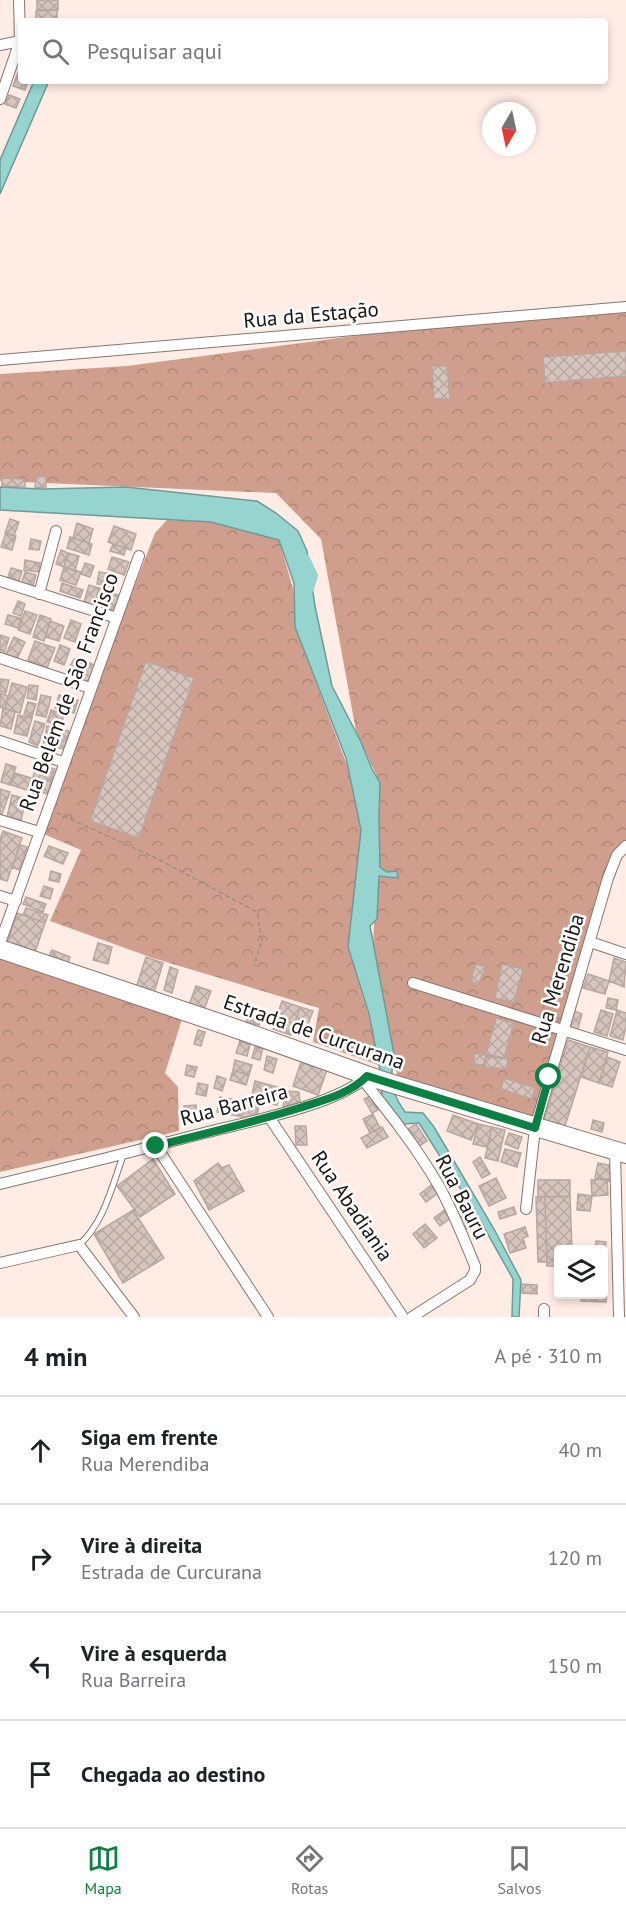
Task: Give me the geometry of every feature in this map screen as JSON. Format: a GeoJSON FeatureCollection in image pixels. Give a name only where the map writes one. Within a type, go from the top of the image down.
{"type":"FeatureCollection","features":[{"type":"Feature","properties":{"kind":"main road","name":"Estrada de Curcurana"},"geometry":{"type":"LineString","coordinates":[[0,949],[237,1029],[370,1079],[620,1152]]}},
{"type":"Feature","properties":{"kind":"street"},"geometry":{"type":"LineString","coordinates":[[20,0],[20,18]]}},
{"type":"Feature","properties":{"kind":"street"},"geometry":{"type":"LineString","coordinates":[[0,45],[18,41]]}},
{"type":"Feature","properties":{"kind":"street"},"geometry":{"type":"LineString","coordinates":[[0,99],[18,47]]}},
{"type":"Feature","properties":{"kind":"street","name":"Rua da Estação"},"geometry":{"type":"LineString","coordinates":[[0,360],[626,307]]}},
{"type":"Feature","properties":{"kind":"street"},"geometry":{"type":"LineString","coordinates":[[39,594],[56,531]]}},
{"type":"Feature","properties":{"kind":"street","name":"Rua Belém de São Francisco"},"geometry":{"type":"LineString","coordinates":[[0,943],[63,762],[139,556]]}},
{"type":"Feature","properties":{"kind":"street"},"geometry":{"type":"LineString","coordinates":[[0,581],[117,618]]}},
{"type":"Feature","properties":{"kind":"street"},"geometry":{"type":"LineString","coordinates":[[0,658],[90,688]]}},
{"type":"Feature","properties":{"kind":"street"},"geometry":{"type":"LineString","coordinates":[[0,741],[63,762]]}},
{"type":"Feature","properties":{"kind":"street"},"geometry":{"type":"LineString","coordinates":[[0,820],[39,832]]}},
{"type":"Feature","properties":{"kind":"street","name":"Rua Merendiba"},"geometry":{"type":"LineString","coordinates":[[526,1209],[535,1128],[562,1030],[613,866],[617,855],[626,846]]}},
{"type":"Feature","properties":{"kind":"street"},"geometry":{"type":"LineString","coordinates":[[0,896],[15,901]]}},
{"type":"Feature","properties":{"kind":"street"},"geometry":{"type":"LineString","coordinates":[[590,942],[626,954]]}},
{"type":"Feature","properties":{"kind":"street"},"geometry":{"type":"LineString","coordinates":[[413,983],[626,1050]]}},
{"type":"Feature","properties":{"kind":"street","name":"Rua Barreira"},"geometry":{"type":"LineString","coordinates":[[0,1184],[269,1117],[335,1096],[370,1079]]}},
{"type":"Feature","properties":{"kind":"street","name":"Rua Bauru"},"geometry":{"type":"LineString","coordinates":[[370,1079],[438,1185],[455,1217],[475,1266],[470,1280],[412,1317]]}},
{"type":"Feature","properties":{"kind":"street","name":"Rua Abadiania"},"geometry":{"type":"LineString","coordinates":[[269,1117],[403,1317]]}},
{"type":"Feature","properties":{"kind":"street"},"geometry":{"type":"LineString","coordinates":[[156,1146],[268,1317]]}},
{"type":"Feature","properties":{"kind":"street"},"geometry":{"type":"LineString","coordinates":[[619,1317],[620,1152]]}},
{"type":"Feature","properties":{"kind":"street"},"geometry":{"type":"LineString","coordinates":[[0,1263],[79,1245],[134,1317]]}},
{"type":"Feature","properties":{"kind":"lane"},"geometry":{"type":"LineString","coordinates":[[79,1245],[93,1229],[106,1203],[123,1154]]}},
{"type":"Feature","properties":{"kind":"path"},"geometry":{"type":"LineString","coordinates":[[48,809],[156,858],[257,912],[262,940],[254,966]]}},
{"type":"Feature","properties":{"kind":"green space"},"geometry":{"type":"Polygon","coordinates":[[[626,313],[626,844],[613,855],[537,1120],[398,1080],[373,947],[380,783],[356,731],[321,539],[276,493],[0,481],[0,374],[127,366],[452,323],[626,313]]]}},
{"type":"Feature","properties":{"kind":"green space"},"geometry":{"type":"Polygon","coordinates":[[[167,520],[211,522],[279,540],[294,592],[295,627],[347,765],[361,830],[348,947],[384,1067],[313,1042],[319,1008],[153,958],[50,921],[81,850],[39,832],[155,533],[167,520]]]}},
{"type":"Feature","properties":{"kind":"green space"},"geometry":{"type":"Polygon","coordinates":[[[0,958],[183,1016],[165,1073],[178,1087],[179,1131],[0,1172],[0,958]]]}},
{"type":"Feature","properties":{"kind":"water"},"geometry":{"type":"Polygon","coordinates":[[[33,84],[48,84],[0,194],[0,160],[33,84]]]}},
{"type":"Feature","properties":{"kind":"water"},"geometry":{"type":"Polygon","coordinates":[[[0,487],[42,489],[126,487],[257,501],[298,531],[307,551],[315,606],[332,686],[380,783],[380,867],[387,872],[397,871],[398,878],[379,876],[377,919],[370,926],[394,1054],[392,1084],[396,1098],[405,1112],[423,1113],[434,1127],[494,1229],[521,1280],[519,1317],[512,1317],[513,1279],[477,1215],[419,1123],[405,1124],[392,1114],[382,1096],[380,1070],[369,1014],[348,947],[361,830],[346,758],[295,627],[294,583],[279,540],[211,522],[0,510],[0,487]]]}},
{"type":"Feature","properties":{"kind":"building"},"geometry":{"type":"Polygon","coordinates":[[[37,0],[58,0],[58,10],[37,10],[37,0]]]}},
{"type":"Feature","properties":{"kind":"building"},"geometry":{"type":"Polygon","coordinates":[[[57,10],[57,18],[36,18],[36,11],[57,10]]]}},
{"type":"Feature","properties":{"kind":"building"},"geometry":{"type":"Polygon","coordinates":[[[18,73],[18,84],[27,84],[25,90],[13,86],[18,73]]]}},
{"type":"Feature","properties":{"kind":"building"},"geometry":{"type":"Polygon","coordinates":[[[9,95],[20,99],[16,108],[5,104],[9,95]]]}},
{"type":"Feature","properties":{"kind":"building"},"geometry":{"type":"Polygon","coordinates":[[[626,351],[626,376],[545,383],[543,357],[626,351]]]}},
{"type":"Feature","properties":{"kind":"building"},"geometry":{"type":"Polygon","coordinates":[[[432,366],[447,366],[450,399],[434,399],[432,366]]]}},
{"type":"Feature","properties":{"kind":"building"},"geometry":{"type":"Polygon","coordinates":[[[36,476],[46,477],[46,488],[35,487],[36,476]]]}},
{"type":"Feature","properties":{"kind":"building"},"geometry":{"type":"Polygon","coordinates":[[[2,478],[25,479],[25,487],[2,486],[2,478]]]}},
{"type":"Feature","properties":{"kind":"building"},"geometry":{"type":"Polygon","coordinates":[[[10,519],[19,522],[14,536],[5,533],[10,519]]]}},
{"type":"Feature","properties":{"kind":"building"},"geometry":{"type":"Polygon","coordinates":[[[77,523],[93,529],[89,543],[73,538],[77,523]]]}},
{"type":"Feature","properties":{"kind":"building"},"geometry":{"type":"Polygon","coordinates":[[[114,526],[136,534],[131,550],[108,542],[114,526]]]}},
{"type":"Feature","properties":{"kind":"building"},"geometry":{"type":"Polygon","coordinates":[[[6,533],[16,536],[12,550],[1,547],[6,533]]]}},
{"type":"Feature","properties":{"kind":"building"},"geometry":{"type":"Polygon","coordinates":[[[70,537],[92,544],[89,555],[67,548],[70,537]]]}},
{"type":"Feature","properties":{"kind":"building"},"geometry":{"type":"Polygon","coordinates":[[[31,539],[41,541],[39,550],[29,549],[31,539]]]}},
{"type":"Feature","properties":{"kind":"building"},"geometry":{"type":"Polygon","coordinates":[[[113,544],[126,548],[124,555],[110,551],[113,544]]]}},
{"type":"Feature","properties":{"kind":"building"},"geometry":{"type":"Polygon","coordinates":[[[61,550],[68,553],[64,567],[56,564],[61,550]]]}},
{"type":"Feature","properties":{"kind":"building"},"geometry":{"type":"Polygon","coordinates":[[[68,553],[79,556],[75,571],[64,567],[68,553]]]}},
{"type":"Feature","properties":{"kind":"building"},"geometry":{"type":"Polygon","coordinates":[[[112,557],[129,562],[124,575],[108,569],[112,557]]]}},
{"type":"Feature","properties":{"kind":"building"},"geometry":{"type":"Polygon","coordinates":[[[25,560],[40,563],[38,572],[24,570],[25,560]]]}},
{"type":"Feature","properties":{"kind":"building"},"geometry":{"type":"Polygon","coordinates":[[[85,563],[94,566],[90,577],[81,574],[85,563]]]}},
{"type":"Feature","properties":{"kind":"building"},"geometry":{"type":"Polygon","coordinates":[[[64,567],[81,572],[76,585],[60,580],[64,567]]]}},
{"type":"Feature","properties":{"kind":"building"},"geometry":{"type":"Polygon","coordinates":[[[11,568],[22,571],[18,584],[7,580],[11,568]]]}},
{"type":"Feature","properties":{"kind":"building"},"geometry":{"type":"Polygon","coordinates":[[[25,572],[36,575],[32,589],[21,585],[25,572]]]}},
{"type":"Feature","properties":{"kind":"building"},"geometry":{"type":"Polygon","coordinates":[[[99,572],[112,574],[109,586],[97,584],[99,572]]]}},
{"type":"Feature","properties":{"kind":"building"},"geometry":{"type":"Polygon","coordinates":[[[62,583],[83,590],[80,598],[60,591],[62,583]]]}},
{"type":"Feature","properties":{"kind":"building"},"geometry":{"type":"Polygon","coordinates":[[[89,585],[99,588],[94,606],[84,602],[89,585]]]}},
{"type":"Feature","properties":{"kind":"building"},"geometry":{"type":"Polygon","coordinates":[[[99,588],[109,590],[106,609],[96,607],[99,588]]]}},
{"type":"Feature","properties":{"kind":"building"},"geometry":{"type":"Polygon","coordinates":[[[112,593],[121,596],[115,615],[106,612],[112,593]]]}},
{"type":"Feature","properties":{"kind":"building"},"geometry":{"type":"Polygon","coordinates":[[[18,601],[25,604],[21,616],[13,613],[18,601]]]}},
{"type":"Feature","properties":{"kind":"building"},"geometry":{"type":"Polygon","coordinates":[[[25,611],[37,615],[30,634],[18,630],[25,611]]]}},
{"type":"Feature","properties":{"kind":"building"},"geometry":{"type":"Polygon","coordinates":[[[8,615],[21,618],[18,628],[5,624],[8,615]]]}},
{"type":"Feature","properties":{"kind":"building"},"geometry":{"type":"Polygon","coordinates":[[[40,615],[51,619],[44,641],[33,637],[40,615]]]}},
{"type":"Feature","properties":{"kind":"building"},"geometry":{"type":"Polygon","coordinates":[[[71,620],[81,624],[75,642],[64,638],[71,620]]]}},
{"type":"Feature","properties":{"kind":"building"},"geometry":{"type":"Polygon","coordinates":[[[50,621],[64,626],[59,641],[45,637],[50,621]]]}},
{"type":"Feature","properties":{"kind":"building"},"geometry":{"type":"Polygon","coordinates":[[[0,635],[9,638],[3,656],[0,655],[0,635]]]}},
{"type":"Feature","properties":{"kind":"building"},"geometry":{"type":"Polygon","coordinates":[[[14,637],[25,642],[17,659],[6,654],[14,637]]]}},
{"type":"Feature","properties":{"kind":"building"},"geometry":{"type":"Polygon","coordinates":[[[35,641],[55,648],[47,668],[28,660],[35,641]]]}},
{"type":"Feature","properties":{"kind":"building"},"geometry":{"type":"Polygon","coordinates":[[[60,645],[70,649],[64,665],[54,661],[60,645]]]}},
{"type":"Feature","properties":{"kind":"building"},"geometry":{"type":"Polygon","coordinates":[[[74,659],[83,664],[75,678],[66,673],[74,659]]]}},
{"type":"Feature","properties":{"kind":"building"},"geometry":{"type":"Polygon","coordinates":[[[146,661],[194,678],[139,838],[90,821],[146,661]]]}},
{"type":"Feature","properties":{"kind":"building"},"geometry":{"type":"Polygon","coordinates":[[[88,662],[96,666],[88,684],[80,681],[88,662]]]}},
{"type":"Feature","properties":{"kind":"building"},"geometry":{"type":"Polygon","coordinates":[[[0,679],[9,680],[6,693],[0,691],[0,679]]]}},
{"type":"Feature","properties":{"kind":"building"},"geometry":{"type":"Polygon","coordinates":[[[12,683],[27,687],[20,713],[5,709],[12,683]]]}},
{"type":"Feature","properties":{"kind":"building"},"geometry":{"type":"Polygon","coordinates":[[[29,685],[38,686],[36,700],[27,698],[29,685]]]}},
{"type":"Feature","properties":{"kind":"building"},"geometry":{"type":"Polygon","coordinates":[[[0,693],[8,696],[5,709],[0,707],[0,693]]]}},
{"type":"Feature","properties":{"kind":"building"},"geometry":{"type":"Polygon","coordinates":[[[41,695],[51,697],[46,717],[36,715],[41,695]]]}},
{"type":"Feature","properties":{"kind":"building"},"geometry":{"type":"Polygon","coordinates":[[[59,695],[78,700],[74,713],[55,708],[59,695]]]}},
{"type":"Feature","properties":{"kind":"building"},"geometry":{"type":"Polygon","coordinates":[[[28,702],[36,704],[32,717],[24,714],[28,702]]]}},
{"type":"Feature","properties":{"kind":"building"},"geometry":{"type":"Polygon","coordinates":[[[3,708],[15,712],[11,729],[0,726],[3,708]]]}},
{"type":"Feature","properties":{"kind":"building"},"geometry":{"type":"Polygon","coordinates":[[[51,710],[64,714],[61,725],[47,722],[51,710]]]}},
{"type":"Feature","properties":{"kind":"building"},"geometry":{"type":"Polygon","coordinates":[[[18,715],[32,718],[27,736],[14,733],[18,715]]]}},
{"type":"Feature","properties":{"kind":"building"},"geometry":{"type":"Polygon","coordinates":[[[35,721],[45,724],[38,746],[29,742],[35,721]]]}},
{"type":"Feature","properties":{"kind":"building"},"geometry":{"type":"Polygon","coordinates":[[[47,726],[69,731],[64,749],[43,745],[47,726]]]}},
{"type":"Feature","properties":{"kind":"building"},"geometry":{"type":"Polygon","coordinates":[[[6,764],[16,767],[10,785],[1,782],[6,764]]]}},
{"type":"Feature","properties":{"kind":"building"},"geometry":{"type":"Polygon","coordinates":[[[36,764],[55,769],[53,774],[35,769],[36,764]]]}},
{"type":"Feature","properties":{"kind":"building"},"geometry":{"type":"Polygon","coordinates":[[[35,769],[53,774],[48,794],[30,789],[35,769]]]}},
{"type":"Feature","properties":{"kind":"building"},"geometry":{"type":"Polygon","coordinates":[[[15,773],[31,778],[27,790],[11,785],[15,773]]]}},
{"type":"Feature","properties":{"kind":"building"},"geometry":{"type":"Polygon","coordinates":[[[0,789],[10,792],[1,817],[0,816],[0,789]]]}},
{"type":"Feature","properties":{"kind":"building"},"geometry":{"type":"Polygon","coordinates":[[[12,795],[26,799],[21,820],[7,817],[12,795]]]}},
{"type":"Feature","properties":{"kind":"building"},"geometry":{"type":"Polygon","coordinates":[[[3,831],[22,838],[7,881],[0,879],[0,839],[3,831]]]}},
{"type":"Feature","properties":{"kind":"building"},"geometry":{"type":"Polygon","coordinates":[[[20,845],[27,847],[19,870],[12,867],[20,845]]]}},
{"type":"Feature","properties":{"kind":"building"},"geometry":{"type":"Polygon","coordinates":[[[49,846],[68,853],[63,864],[44,856],[49,846]]]}},
{"type":"Feature","properties":{"kind":"building"},"geometry":{"type":"Polygon","coordinates":[[[51,871],[61,874],[59,882],[49,880],[51,871]]]}},
{"type":"Feature","properties":{"kind":"building"},"geometry":{"type":"Polygon","coordinates":[[[44,886],[53,889],[50,899],[40,896],[44,886]]]}},
{"type":"Feature","properties":{"kind":"building"},"geometry":{"type":"Polygon","coordinates":[[[26,897],[46,904],[43,912],[23,904],[26,897]]]}},
{"type":"Feature","properties":{"kind":"building"},"geometry":{"type":"Polygon","coordinates":[[[26,908],[48,915],[45,923],[23,915],[26,908]]]}},
{"type":"Feature","properties":{"kind":"building"},"geometry":{"type":"Polygon","coordinates":[[[17,913],[45,923],[35,952],[7,943],[17,913]]]}},
{"type":"Feature","properties":{"kind":"building"},"geometry":{"type":"Polygon","coordinates":[[[98,943],[112,947],[108,964],[93,960],[98,943]]]}},
{"type":"Feature","properties":{"kind":"building"},"geometry":{"type":"Polygon","coordinates":[[[52,950],[70,957],[68,963],[49,956],[52,950]]]}},
{"type":"Feature","properties":{"kind":"building"},"geometry":{"type":"Polygon","coordinates":[[[146,957],[163,963],[154,993],[136,988],[146,957]]]}},
{"type":"Feature","properties":{"kind":"building"},"geometry":{"type":"Polygon","coordinates":[[[614,958],[626,962],[624,987],[609,981],[614,958]]]}},
{"type":"Feature","properties":{"kind":"building"},"geometry":{"type":"Polygon","coordinates":[[[476,964],[486,967],[478,984],[470,981],[476,964]]]}},
{"type":"Feature","properties":{"kind":"building"},"geometry":{"type":"Polygon","coordinates":[[[502,964],[523,969],[514,1002],[495,998],[502,964]]]}},
{"type":"Feature","properties":{"kind":"building"},"geometry":{"type":"Polygon","coordinates":[[[170,967],[178,970],[172,993],[164,990],[170,967]]]}},
{"type":"Feature","properties":{"kind":"building"},"geometry":{"type":"Polygon","coordinates":[[[588,974],[609,981],[605,994],[583,988],[588,974]]]}},
{"type":"Feature","properties":{"kind":"building"},"geometry":{"type":"Polygon","coordinates":[[[196,986],[211,991],[204,1010],[189,1005],[196,986]]]}},
{"type":"Feature","properties":{"kind":"building"},"geometry":{"type":"Polygon","coordinates":[[[227,993],[236,996],[231,1011],[222,1008],[227,993]]]}},
{"type":"Feature","properties":{"kind":"building"},"geometry":{"type":"Polygon","coordinates":[[[608,998],[618,1000],[616,1010],[606,1008],[608,998]]]}},
{"type":"Feature","properties":{"kind":"building"},"geometry":{"type":"Polygon","coordinates":[[[282,1001],[300,1007],[291,1035],[273,1029],[282,1001]]]}},
{"type":"Feature","properties":{"kind":"building"},"geometry":{"type":"Polygon","coordinates":[[[300,1007],[313,1011],[307,1027],[295,1023],[300,1007]]]}},
{"type":"Feature","properties":{"kind":"building"},"geometry":{"type":"Polygon","coordinates":[[[601,1010],[613,1014],[607,1036],[594,1032],[601,1010]]]}},
{"type":"Feature","properties":{"kind":"building"},"geometry":{"type":"Polygon","coordinates":[[[617,1010],[626,1013],[623,1040],[610,1036],[617,1010]]]}},
{"type":"Feature","properties":{"kind":"building"},"geometry":{"type":"Polygon","coordinates":[[[574,1011],[582,1014],[577,1032],[569,1029],[574,1011]]]}},
{"type":"Feature","properties":{"kind":"building"},"geometry":{"type":"Polygon","coordinates":[[[250,1012],[262,1016],[259,1025],[246,1022],[250,1012]]]}},
{"type":"Feature","properties":{"kind":"building"},"geometry":{"type":"Polygon","coordinates":[[[496,1018],[514,1023],[504,1058],[486,1054],[496,1018]]]}},
{"type":"Feature","properties":{"kind":"building"},"geometry":{"type":"Polygon","coordinates":[[[198,1030],[205,1032],[201,1046],[194,1044],[198,1030]]]}},
{"type":"Feature","properties":{"kind":"building"},"geometry":{"type":"Polygon","coordinates":[[[568,1040],[590,1047],[565,1126],[544,1120],[568,1040]]]}},
{"type":"Feature","properties":{"kind":"building"},"geometry":{"type":"Polygon","coordinates":[[[240,1041],[250,1045],[247,1056],[236,1053],[240,1041]]]}},
{"type":"Feature","properties":{"kind":"building"},"geometry":{"type":"Polygon","coordinates":[[[255,1047],[263,1048],[260,1060],[252,1058],[255,1047]]]}},
{"type":"Feature","properties":{"kind":"building"},"geometry":{"type":"Polygon","coordinates":[[[590,1047],[608,1052],[599,1083],[581,1077],[590,1047]]]}},
{"type":"Feature","properties":{"kind":"building"},"geometry":{"type":"Polygon","coordinates":[[[475,1053],[486,1055],[484,1065],[473,1064],[475,1053]]]}},
{"type":"Feature","properties":{"kind":"building"},"geometry":{"type":"Polygon","coordinates":[[[267,1056],[277,1059],[273,1073],[264,1070],[267,1056]]]}},
{"type":"Feature","properties":{"kind":"building"},"geometry":{"type":"Polygon","coordinates":[[[486,1057],[508,1059],[507,1069],[485,1067],[486,1057]]]}},
{"type":"Feature","properties":{"kind":"building"},"geometry":{"type":"Polygon","coordinates":[[[607,1057],[620,1062],[612,1087],[599,1083],[607,1057]]]}},
{"type":"Feature","properties":{"kind":"building"},"geometry":{"type":"Polygon","coordinates":[[[235,1060],[252,1065],[249,1075],[233,1070],[235,1060]]]}},
{"type":"Feature","properties":{"kind":"building"},"geometry":{"type":"Polygon","coordinates":[[[301,1062],[327,1070],[318,1095],[293,1086],[301,1062]]]}},
{"type":"Feature","properties":{"kind":"building"},"geometry":{"type":"Polygon","coordinates":[[[187,1065],[197,1067],[194,1077],[185,1075],[187,1065]]]}},
{"type":"Feature","properties":{"kind":"building"},"geometry":{"type":"Polygon","coordinates":[[[233,1070],[249,1075],[246,1085],[230,1080],[233,1070]]]}},
{"type":"Feature","properties":{"kind":"building"},"geometry":{"type":"Polygon","coordinates":[[[217,1076],[226,1079],[222,1091],[214,1088],[217,1076]]]}},
{"type":"Feature","properties":{"kind":"building"},"geometry":{"type":"Polygon","coordinates":[[[504,1078],[535,1088],[532,1099],[501,1089],[504,1078]]]}},
{"type":"Feature","properties":{"kind":"building"},"geometry":{"type":"Polygon","coordinates":[[[255,1081],[281,1088],[277,1105],[251,1099],[255,1081]]]}},
{"type":"Feature","properties":{"kind":"building"},"geometry":{"type":"Polygon","coordinates":[[[198,1083],[208,1085],[206,1096],[196,1094],[198,1083]]]}},
{"type":"Feature","properties":{"kind":"building"},"geometry":{"type":"Polygon","coordinates":[[[286,1091],[299,1092],[300,1102],[283,1107],[286,1091]]]}},
{"type":"Feature","properties":{"kind":"building"},"geometry":{"type":"Polygon","coordinates":[[[370,1096],[378,1110],[372,1113],[364,1099],[370,1096]]]}},
{"type":"Feature","properties":{"kind":"building"},"geometry":{"type":"Polygon","coordinates":[[[220,1097],[231,1099],[228,1114],[217,1112],[220,1097]]]}},
{"type":"Feature","properties":{"kind":"building"},"geometry":{"type":"Polygon","coordinates":[[[231,1099],[259,1105],[256,1120],[228,1114],[231,1099]]]}},
{"type":"Feature","properties":{"kind":"building"},"geometry":{"type":"Polygon","coordinates":[[[196,1105],[196,1120],[184,1120],[184,1106],[196,1105]]]}},
{"type":"Feature","properties":{"kind":"building"},"geometry":{"type":"Polygon","coordinates":[[[373,1114],[380,1128],[370,1133],[363,1119],[373,1114]]]}},
{"type":"Feature","properties":{"kind":"building"},"geometry":{"type":"Polygon","coordinates":[[[453,1115],[478,1124],[471,1140],[447,1131],[453,1115]]]}},
{"type":"Feature","properties":{"kind":"building"},"geometry":{"type":"Polygon","coordinates":[[[593,1120],[604,1123],[602,1132],[591,1129],[593,1120]]]}},
{"type":"Feature","properties":{"kind":"building"},"geometry":{"type":"Polygon","coordinates":[[[416,1124],[427,1141],[419,1146],[408,1129],[416,1124]]]}},
{"type":"Feature","properties":{"kind":"building"},"geometry":{"type":"Polygon","coordinates":[[[478,1124],[492,1127],[487,1147],[473,1144],[478,1124]]]}},
{"type":"Feature","properties":{"kind":"building"},"geometry":{"type":"Polygon","coordinates":[[[295,1126],[306,1126],[307,1145],[296,1145],[295,1126]]]}},
{"type":"Feature","properties":{"kind":"building"},"geometry":{"type":"Polygon","coordinates":[[[382,1127],[388,1137],[367,1148],[361,1138],[382,1127]]]}},
{"type":"Feature","properties":{"kind":"building"},"geometry":{"type":"Polygon","coordinates":[[[492,1127],[505,1130],[498,1161],[485,1158],[492,1127]]]}},
{"type":"Feature","properties":{"kind":"building"},"geometry":{"type":"Polygon","coordinates":[[[509,1133],[522,1137],[518,1149],[505,1144],[509,1133]]]}},
{"type":"Feature","properties":{"kind":"building"},"geometry":{"type":"Polygon","coordinates":[[[505,1149],[521,1153],[517,1167],[501,1162],[505,1149]]]}},
{"type":"Feature","properties":{"kind":"building"},"geometry":{"type":"Polygon","coordinates":[[[480,1157],[490,1174],[482,1178],[473,1162],[480,1157]]]}},
{"type":"Feature","properties":{"kind":"building"},"geometry":{"type":"Polygon","coordinates":[[[153,1159],[175,1194],[140,1217],[117,1186],[153,1159]]]}},
{"type":"Feature","properties":{"kind":"building"},"geometry":{"type":"Polygon","coordinates":[[[218,1163],[222,1168],[229,1165],[244,1191],[209,1210],[194,1181],[218,1163]]]}},
{"type":"Feature","properties":{"kind":"building"},"geometry":{"type":"Polygon","coordinates":[[[598,1163],[613,1166],[611,1181],[595,1178],[598,1163]]]}},
{"type":"Feature","properties":{"kind":"building"},"geometry":{"type":"Polygon","coordinates":[[[496,1178],[506,1198],[489,1206],[479,1186],[496,1178]]]}},
{"type":"Feature","properties":{"kind":"building"},"geometry":{"type":"Polygon","coordinates":[[[607,1179],[608,1195],[592,1196],[591,1180],[607,1179]]]}},
{"type":"Feature","properties":{"kind":"building"},"geometry":{"type":"Polygon","coordinates":[[[538,1180],[570,1180],[570,1196],[538,1197],[538,1180]]]}},
{"type":"Feature","properties":{"kind":"building"},"geometry":{"type":"Polygon","coordinates":[[[434,1183],[441,1191],[426,1202],[420,1194],[434,1183]]]}},
{"type":"Feature","properties":{"kind":"building"},"geometry":{"type":"Polygon","coordinates":[[[578,1194],[592,1196],[590,1211],[577,1210],[578,1194]]]}},
{"type":"Feature","properties":{"kind":"building"},"geometry":{"type":"Polygon","coordinates":[[[570,1196],[572,1245],[554,1245],[554,1266],[547,1266],[545,1197],[570,1196]]]}},
{"type":"Feature","properties":{"kind":"building"},"geometry":{"type":"Polygon","coordinates":[[[536,1197],[545,1197],[547,1262],[538,1262],[536,1197]]]}},
{"type":"Feature","properties":{"kind":"building"},"geometry":{"type":"Polygon","coordinates":[[[468,1206],[477,1223],[466,1229],[456,1213],[468,1206]]]}},
{"type":"Feature","properties":{"kind":"building"},"geometry":{"type":"Polygon","coordinates":[[[514,1207],[516,1214],[500,1219],[498,1212],[514,1207]]]}},
{"type":"Feature","properties":{"kind":"building"},"geometry":{"type":"Polygon","coordinates":[[[447,1208],[453,1216],[440,1226],[434,1218],[447,1208]]]}},
{"type":"Feature","properties":{"kind":"building"},"geometry":{"type":"Polygon","coordinates":[[[133,1210],[164,1258],[123,1283],[94,1234],[133,1210]]]}},
{"type":"Feature","properties":{"kind":"building"},"geometry":{"type":"Polygon","coordinates":[[[425,1224],[437,1238],[424,1248],[413,1234],[425,1224]]]}},
{"type":"Feature","properties":{"kind":"building"},"geometry":{"type":"Polygon","coordinates":[[[525,1227],[528,1236],[523,1238],[526,1248],[510,1253],[504,1234],[525,1227]]]}},
{"type":"Feature","properties":{"kind":"building"},"geometry":{"type":"Polygon","coordinates":[[[596,1241],[606,1242],[606,1245],[596,1245],[596,1241]]]}},
{"type":"Feature","properties":{"kind":"building"},"geometry":{"type":"Polygon","coordinates":[[[522,1284],[537,1285],[537,1294],[522,1293],[522,1284]]]}},
{"type":"Feature","properties":{"kind":"building"},"geometry":{"type":"Polygon","coordinates":[[[581,1299],[606,1299],[606,1302],[581,1301],[581,1299]]]}},
{"type":"Feature","properties":{"kind":"waterway"},"geometry":{"type":"LineString","coordinates":[[305,559],[313,576],[308,591]]}},
{"type":"Feature","properties":{"kind":"route"},"geometry":{"type":"LineString","coordinates":[[156,1146],[306,1106],[335,1096],[353,1087],[367,1076],[535,1128],[549,1077]]}}]}
